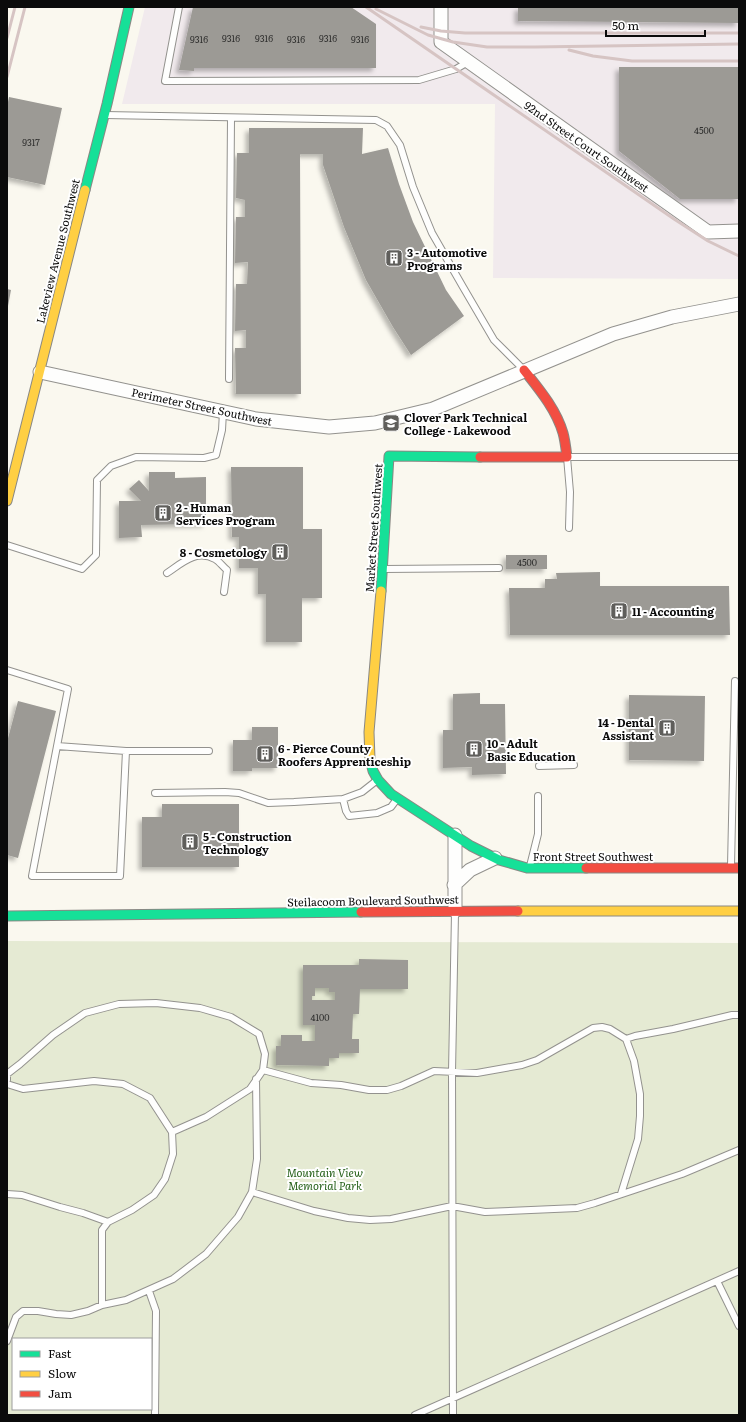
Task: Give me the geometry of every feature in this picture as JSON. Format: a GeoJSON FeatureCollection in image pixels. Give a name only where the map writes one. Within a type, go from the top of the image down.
{"type":"FeatureCollection","features":[{"type":"Feature","properties":{"kind":"street","name":"Lakeview Avenue Southwest"},"geometry":{"type":"LineString","coordinates":[[7,501],[104,115],[129,7]]}},
{"type":"Feature","properties":{"kind":"street","name":"92nd Street Court Southwest"},"geometry":{"type":"LineString","coordinates":[[441,7],[441,42],[708,232],[739,232]]}},
{"type":"Feature","properties":{"kind":"street","name":"Perimeter Street Southwest"},"geometry":{"type":"LineString","coordinates":[[40,372],[256,419],[329,427],[375,423],[433,409],[487,388],[524,370],[613,334],[672,317],[739,304]]}},
{"type":"Feature","properties":{"kind":"street"},"geometry":{"type":"LineString","coordinates":[[524,370],[544,394],[554,412],[563,433],[568,457]]}},
{"type":"Feature","properties":{"kind":"street","name":"Market Street Southwest"},"geometry":{"type":"LineString","coordinates":[[455,835],[387,790],[378,780],[373,771],[370,760],[369,747],[383,569],[389,456],[568,457]]}},
{"type":"Feature","properties":{"kind":"street"},"geometry":{"type":"LineString","coordinates":[[455,835],[455,911]]}},
{"type":"Feature","properties":{"kind":"street","name":"Front Street Southwest"},"geometry":{"type":"LineString","coordinates":[[455,835],[471,846],[495,858],[511,864],[530,868],[735,868]]}},
{"type":"Feature","properties":{"kind":"street"},"geometry":{"type":"LineString","coordinates":[[454,885],[470,870],[495,858]]}},
{"type":"Feature","properties":{"kind":"street","name":"Steilacoom Boulevard Southwest"},"geometry":{"type":"LineString","coordinates":[[7,916],[455,911],[739,911]]}},
{"type":"Feature","properties":{"kind":"lane"},"geometry":{"type":"LineString","coordinates":[[179,7],[165,81],[419,80],[456,69],[469,62]]}},
{"type":"Feature","properties":{"kind":"lane"},"geometry":{"type":"LineString","coordinates":[[104,115],[376,120],[387,126],[400,145],[413,187],[432,233],[494,340],[524,370]]}},
{"type":"Feature","properties":{"kind":"lane"},"geometry":{"type":"LineString","coordinates":[[229,379],[231,118]]}},
{"type":"Feature","properties":{"kind":"lane"},"geometry":{"type":"LineString","coordinates":[[7,545],[82,569],[96,555],[97,480],[111,466],[136,457],[204,458],[216,455],[222,430],[223,412]]}},
{"type":"Feature","properties":{"kind":"lane"},"geometry":{"type":"LineString","coordinates":[[569,528],[570,492],[568,457],[739,457]]}},
{"type":"Feature","properties":{"kind":"lane"},"geometry":{"type":"LineString","coordinates":[[166,574],[190,557],[202,556],[216,559],[226,570],[224,592]]}},
{"type":"Feature","properties":{"kind":"lane"},"geometry":{"type":"LineString","coordinates":[[383,569],[499,568]]}},
{"type":"Feature","properties":{"kind":"lane"},"geometry":{"type":"LineString","coordinates":[[7,670],[68,689],[32,876],[120,876],[126,751]]}},
{"type":"Feature","properties":{"kind":"lane"},"geometry":{"type":"LineString","coordinates":[[735,681],[733,727],[735,868]]}},
{"type":"Feature","properties":{"kind":"lane"},"geometry":{"type":"LineString","coordinates":[[57,746],[126,751],[209,751]]}},
{"type":"Feature","properties":{"kind":"lane"},"geometry":{"type":"LineString","coordinates":[[539,766],[574,765]]}},
{"type":"Feature","properties":{"kind":"lane"},"geometry":{"type":"LineString","coordinates":[[155,793],[239,793],[268,803],[343,799],[362,792],[378,780]]}},
{"type":"Feature","properties":{"kind":"lane"},"geometry":{"type":"LineString","coordinates":[[530,868],[538,834],[538,796]]}},
{"type":"Feature","properties":{"kind":"lane"},"geometry":{"type":"LineString","coordinates":[[343,799],[349,816],[377,812],[392,807],[398,798]]}},
{"type":"Feature","properties":{"kind":"lane"},"geometry":{"type":"LineString","coordinates":[[453,1415],[452,1072],[455,911]]}},
{"type":"Feature","properties":{"kind":"lane"},"geometry":{"type":"LineString","coordinates":[[7,1080],[7,1074],[53,1035],[78,1017],[85,1013],[119,1004],[156,1003],[200,1008],[231,1017],[259,1034],[264,1054],[263,1070],[250,1089],[206,1117],[172,1132]]}},
{"type":"Feature","properties":{"kind":"lane"},"geometry":{"type":"LineString","coordinates":[[626,1039],[732,1015],[739,1015]]}},
{"type":"Feature","properties":{"kind":"lane"},"geometry":{"type":"LineString","coordinates":[[263,1070],[311,1083],[341,1085],[369,1090],[387,1090],[401,1086],[434,1072],[477,1073],[522,1065],[536,1060],[593,1028],[610,1029],[626,1039],[634,1061],[640,1094],[638,1139],[621,1194]]}},
{"type":"Feature","properties":{"kind":"lane"},"geometry":{"type":"LineString","coordinates":[[7,1341],[16,1317],[23,1311],[38,1311],[71,1315],[102,1304],[126,1300],[173,1279],[206,1254],[238,1216],[252,1192],[257,1159],[256,1079]]}},
{"type":"Feature","properties":{"kind":"lane"},"geometry":{"type":"LineString","coordinates":[[7,1084],[23,1089],[94,1081],[123,1084],[150,1098],[172,1132],[173,1154],[165,1179],[154,1195],[132,1210],[108,1222],[102,1230],[102,1304]]}},
{"type":"Feature","properties":{"kind":"lane"},"geometry":{"type":"LineString","coordinates":[[252,1192],[314,1211],[348,1218],[370,1220],[391,1219],[452,1206],[485,1212],[559,1210],[595,1204],[682,1174],[739,1150]]}},
{"type":"Feature","properties":{"kind":"lane"},"geometry":{"type":"LineString","coordinates":[[7,1194],[22,1195],[108,1222]]}},
{"type":"Feature","properties":{"kind":"lane"},"geometry":{"type":"LineString","coordinates":[[414,1415],[739,1271]]}},
{"type":"Feature","properties":{"kind":"lane"},"geometry":{"type":"LineString","coordinates":[[717,1281],[739,1326]]}},
{"type":"Feature","properties":{"kind":"lane"},"geometry":{"type":"LineString","coordinates":[[149,1291],[156,1310],[155,1415]]}},
{"type":"Feature","properties":{"kind":"shaded area"},"geometry":{"type":"Polygon","coordinates":[[[145,7],[739,7],[739,279],[493,278],[495,104],[122,104],[145,7]]]}},
{"type":"Feature","properties":{"kind":"green space","name":"Mountain View Memorial Park"},"geometry":{"type":"Polygon","coordinates":[[[7,941],[739,943],[739,1415],[7,1415],[7,941]]]}},
{"type":"Feature","properties":{"kind":"building"},"geometry":{"type":"Polygon","coordinates":[[[193,7],[351,7],[376,24],[376,68],[194,68],[194,71],[179,70],[193,7]]]}},
{"type":"Feature","properties":{"kind":"building"},"geometry":{"type":"Polygon","coordinates":[[[518,7],[739,7],[739,23],[518,21],[518,7]]]}},
{"type":"Feature","properties":{"kind":"building"},"geometry":{"type":"Polygon","coordinates":[[[619,67],[739,67],[739,199],[680,199],[619,151],[619,67]]]}},
{"type":"Feature","properties":{"kind":"building"},"geometry":{"type":"Polygon","coordinates":[[[9,97],[62,108],[45,185],[7,177],[7,107],[9,97]]]}},
{"type":"Feature","properties":{"kind":"building","name":"3 - Automotive Programs"},"geometry":{"type":"Polygon","coordinates":[[[249,128],[363,128],[362,154],[388,148],[413,222],[446,290],[464,316],[411,355],[366,280],[344,227],[323,165],[323,154],[300,154],[301,394],[236,394],[235,348],[246,348],[246,330],[235,331],[236,284],[247,284],[248,262],[235,263],[236,217],[245,217],[245,200],[236,198],[237,153],[249,153],[249,128]]]}},
{"type":"Feature","properties":{"kind":"building"},"geometry":{"type":"Polygon","coordinates":[[[7,289],[11,290],[8,306],[7,306],[7,289]]]}},
{"type":"Feature","properties":{"kind":"building","name":"8 - Cosmetology"},"geometry":{"type":"Polygon","coordinates":[[[231,467],[303,467],[303,529],[322,529],[322,598],[302,598],[302,642],[266,642],[266,594],[258,594],[258,568],[239,568],[239,537],[232,537],[231,467]]]}},
{"type":"Feature","properties":{"kind":"building","name":"2 - Human Services Program"},"geometry":{"type":"Polygon","coordinates":[[[149,472],[175,472],[175,478],[206,477],[206,524],[141,525],[142,537],[119,538],[119,501],[141,501],[129,489],[139,480],[149,491],[149,472]]]}},
{"type":"Feature","properties":{"kind":"building"},"geometry":{"type":"Polygon","coordinates":[[[506,555],[547,555],[547,569],[506,569],[506,555]]]}},
{"type":"Feature","properties":{"kind":"building","name":"11 - Accounting"},"geometry":{"type":"Polygon","coordinates":[[[600,572],[600,586],[729,586],[730,635],[510,635],[509,588],[545,588],[545,579],[557,579],[556,573],[600,572]]]}},
{"type":"Feature","properties":{"kind":"building","name":"10 - Adult Basic Education"},"geometry":{"type":"Polygon","coordinates":[[[480,693],[480,704],[505,704],[506,774],[472,775],[472,767],[443,768],[443,730],[453,730],[453,694],[480,693]]]}},
{"type":"Feature","properties":{"kind":"building","name":"14 - Dental Assistant"},"geometry":{"type":"Polygon","coordinates":[[[629,695],[705,696],[704,761],[629,760],[629,695]]]}},
{"type":"Feature","properties":{"kind":"building"},"geometry":{"type":"Polygon","coordinates":[[[18,701],[56,711],[18,858],[7,855],[7,742],[18,701]]]}},
{"type":"Feature","properties":{"kind":"building","name":"6 - Pierce County Roofers Apprenticeship"},"geometry":{"type":"Polygon","coordinates":[[[252,727],[278,727],[278,768],[252,768],[252,771],[233,771],[233,740],[252,740],[252,727]]]}},
{"type":"Feature","properties":{"kind":"building","name":"5 - Construction Technology"},"geometry":{"type":"Polygon","coordinates":[[[162,804],[239,804],[239,867],[142,867],[142,817],[162,817],[162,804]]]}},
{"type":"Feature","properties":{"kind":"building"},"geometry":{"type":"Polygon","coordinates":[[[359,959],[408,960],[408,989],[360,989],[359,1014],[353,1014],[352,1039],[359,1039],[359,1053],[339,1053],[339,1058],[329,1058],[329,1066],[276,1065],[276,1046],[281,1046],[281,1035],[302,1035],[302,1041],[315,1041],[315,1025],[303,1025],[303,965],[359,965],[359,959]],[[315,988],[315,996],[312,996],[312,1000],[335,1000],[335,992],[329,992],[329,988],[315,988]]]}},
{"type":"Feature","properties":{"kind":"railway"},"geometry":{"type":"LineString","coordinates":[[7,38],[15,7]]}},
{"type":"Feature","properties":{"kind":"railway"},"geometry":{"type":"LineString","coordinates":[[7,77],[25,7]]}},
{"type":"Feature","properties":{"kind":"railway"},"geometry":{"type":"LineString","coordinates":[[366,7],[674,219],[708,241],[739,256]]}},
{"type":"Feature","properties":{"kind":"railway"},"geometry":{"type":"LineString","coordinates":[[376,9],[428,35],[453,42],[487,47],[739,44]]}},
{"type":"Feature","properties":{"kind":"railway"},"geometry":{"type":"LineString","coordinates":[[421,27],[441,31],[465,33],[739,33]]}},
{"type":"Feature","properties":{"kind":"railway"},"geometry":{"type":"LineString","coordinates":[[569,50],[593,56],[632,61],[739,61]]}},
{"type":"Feature","properties":{"kind":"traffic: fast"},"geometry":{"type":"LineString","coordinates":[[85,190],[107,104],[129,7]]}},
{"type":"Feature","properties":{"kind":"traffic: fast"},"geometry":{"type":"LineString","coordinates":[[381,591],[389,456],[480,457]]}},
{"type":"Feature","properties":{"kind":"traffic: fast"},"geometry":{"type":"LineString","coordinates":[[370,759],[373,771],[378,780],[391,794],[471,846],[499,860],[527,868],[586,868]]}},
{"type":"Feature","properties":{"kind":"traffic: fast"},"geometry":{"type":"LineString","coordinates":[[7,916],[361,912]]}},
{"type":"Feature","properties":{"kind":"traffic: slow"},"geometry":{"type":"LineString","coordinates":[[7,501],[85,190]]}},
{"type":"Feature","properties":{"kind":"traffic: slow"},"geometry":{"type":"LineString","coordinates":[[370,759],[369,732],[381,591]]}},
{"type":"Feature","properties":{"kind":"traffic: slow"},"geometry":{"type":"LineString","coordinates":[[518,911],[739,911]]}},
{"type":"Feature","properties":{"kind":"traffic: jam"},"geometry":{"type":"LineString","coordinates":[[480,457],[567,457],[560,424],[546,400],[524,370]]}},
{"type":"Feature","properties":{"kind":"traffic: jam"},"geometry":{"type":"LineString","coordinates":[[586,868],[739,868]]}},
{"type":"Feature","properties":{"kind":"traffic: jam"},"geometry":{"type":"LineString","coordinates":[[361,912],[518,911]]}},
{"type":"Feature","properties":{"kind":"place","name":"3 - Automotive Programs"},"geometry":{"type":"Point","coordinates":[394,258]}},
{"type":"Feature","properties":{"kind":"place","name":"Clover Park Technical College - Lakewood"},"geometry":{"type":"Point","coordinates":[391,423]}},
{"type":"Feature","properties":{"kind":"place","name":"2 - Human Services Program"},"geometry":{"type":"Point","coordinates":[163,513]}},
{"type":"Feature","properties":{"kind":"place","name":"8 - Cosmetology"},"geometry":{"type":"Point","coordinates":[280,552]}},
{"type":"Feature","properties":{"kind":"place","name":"11 - Accounting"},"geometry":{"type":"Point","coordinates":[619,611]}},
{"type":"Feature","properties":{"kind":"place","name":"14 - Dental Assistant"},"geometry":{"type":"Point","coordinates":[667,728]}},
{"type":"Feature","properties":{"kind":"place","name":"10 - Adult Basic Education"},"geometry":{"type":"Point","coordinates":[474,749]}},
{"type":"Feature","properties":{"kind":"place","name":"6 - Pierce County Roofers Apprenticeship"},"geometry":{"type":"Point","coordinates":[265,754]}},
{"type":"Feature","properties":{"kind":"place","name":"5 - Construction Technology"},"geometry":{"type":"Point","coordinates":[190,842]}}]}
